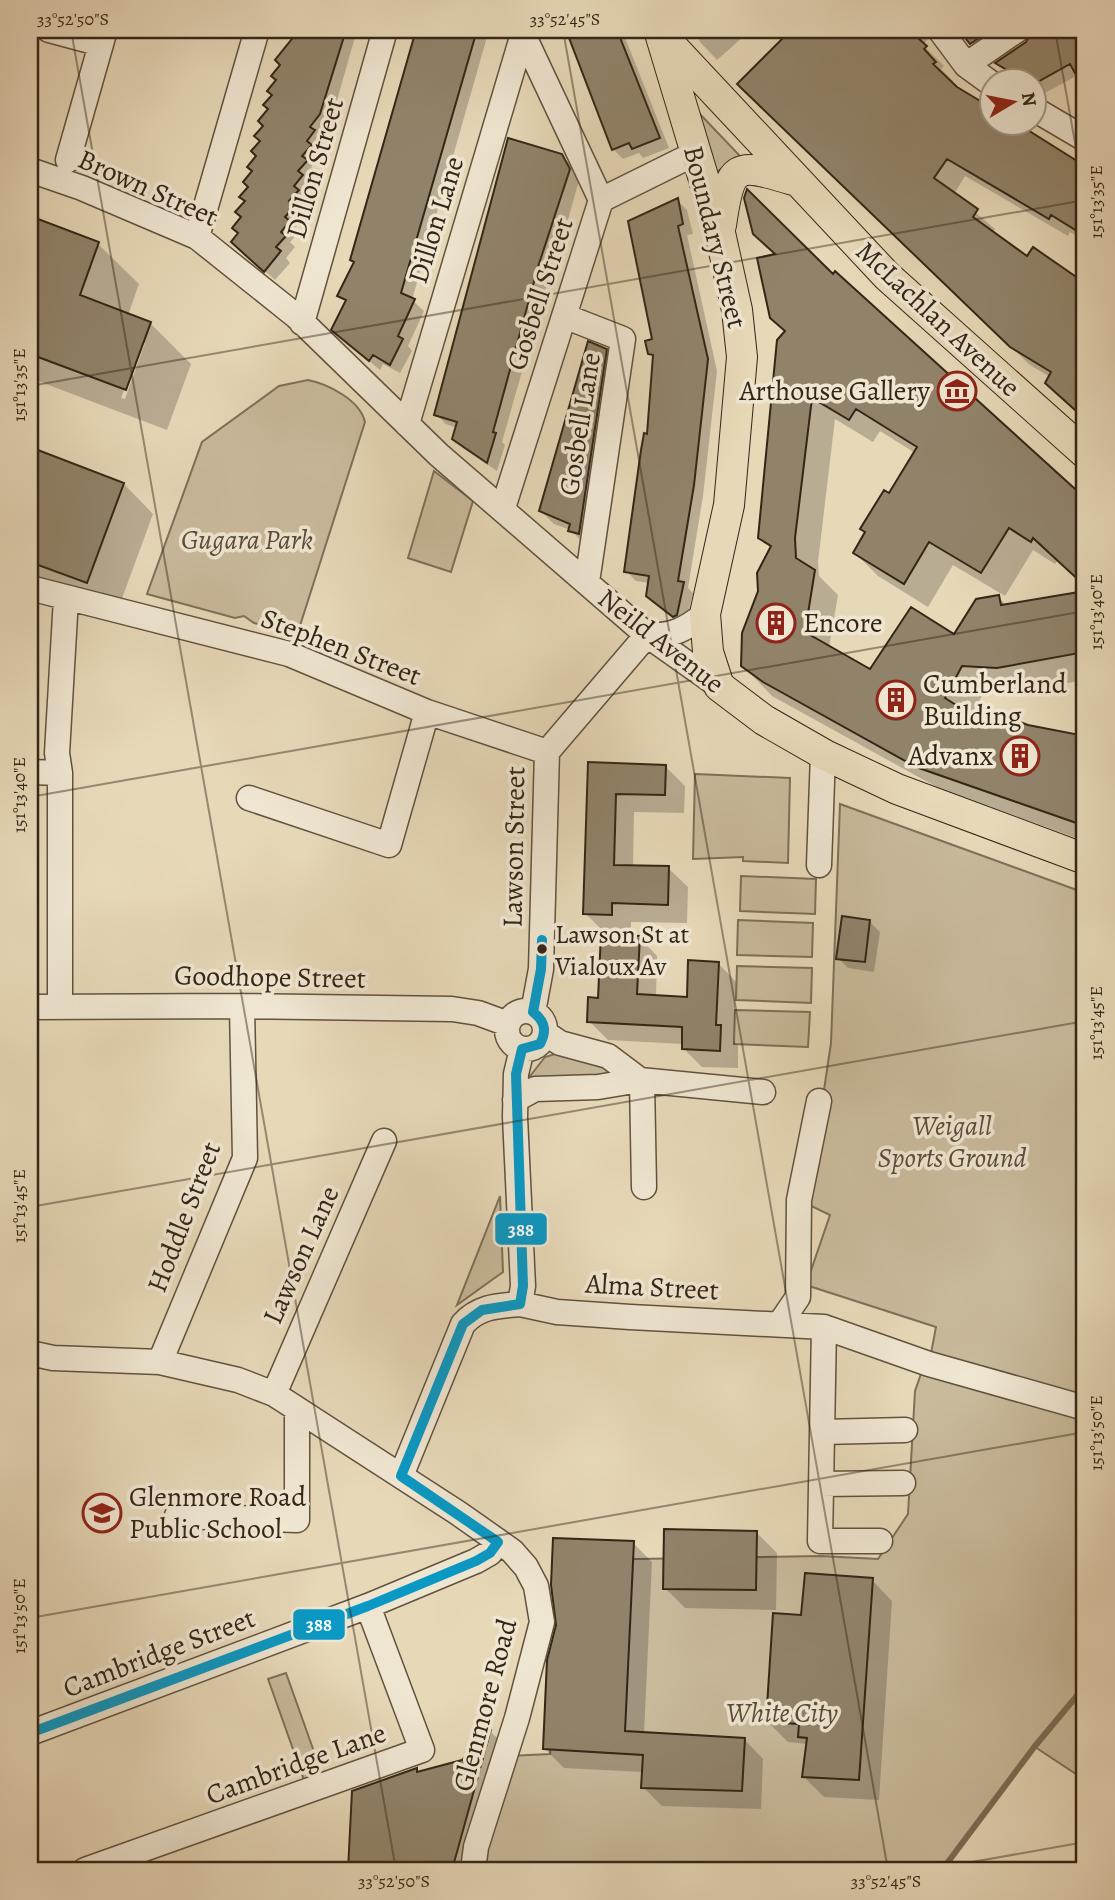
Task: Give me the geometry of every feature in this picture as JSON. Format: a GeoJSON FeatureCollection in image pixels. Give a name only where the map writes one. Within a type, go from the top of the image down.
{"type":"FeatureCollection","features":[{"type":"Feature","properties":{"kind":"main road","name":"Boundary Street"},"geometry":{"type":"LineString","coordinates":[[660,32],[720,233],[737,310],[742,357],[729,505],[705,614],[708,652],[719,685]]}},
{"type":"Feature","properties":{"kind":"main road","name":"McLachlan Avenue"},"geometry":{"type":"LineString","coordinates":[[660,32],[794,180],[887,276],[1085,453]]}},
{"type":"Feature","properties":{"kind":"main road","name":"McLachlan Avenue"},"geometry":{"type":"LineString","coordinates":[[720,233],[729,184],[743,170],[754,167],[794,180]]}},
{"type":"Feature","properties":{"kind":"main road","name":"Neild Avenue"},"geometry":{"type":"LineString","coordinates":[[719,685],[764,719],[823,754],[897,789],[1085,859]]}},
{"type":"Feature","properties":{"kind":"street"},"geometry":{"type":"LineString","coordinates":[[49,30],[103,37],[68,160]]}},
{"type":"Feature","properties":{"kind":"street"},"geometry":{"type":"LineString","coordinates":[[197,237],[257,30]]}},
{"type":"Feature","properties":{"kind":"street","name":"Dillon Street"},"geometry":{"type":"LineString","coordinates":[[302,323],[385,30]]}},
{"type":"Feature","properties":{"kind":"street"},"geometry":{"type":"LineString","coordinates":[[940,30],[966,65],[978,74]]}},
{"type":"Feature","properties":{"kind":"street"},"geometry":{"type":"LineString","coordinates":[[966,65],[1017,30]]}},
{"type":"Feature","properties":{"kind":"street"},"geometry":{"type":"LineString","coordinates":[[522,32],[601,200]]}},
{"type":"Feature","properties":{"kind":"street","name":"Dillon Lane"},"geometry":{"type":"LineString","coordinates":[[407,424],[522,32]]}},
{"type":"Feature","properties":{"kind":"street"},"geometry":{"type":"LineString","coordinates":[[1048,117],[1085,139]]}},
{"type":"Feature","properties":{"kind":"street","name":"Gosbell Street"},"geometry":{"type":"LineString","coordinates":[[503,508],[601,200],[696,153]]}},
{"type":"Feature","properties":{"kind":"street","name":"Brown Street"},"geometry":{"type":"LineString","coordinates":[[30,170],[82,188],[197,237],[255,280],[302,323]]}},
{"type":"Feature","properties":{"kind":"street","name":"Gosbell Lane"},"geometry":{"type":"LineString","coordinates":[[564,316],[623,338],[587,582]]}},
{"type":"Feature","properties":{"kind":"street","name":"Neild Avenue"},"geometry":{"type":"LineString","coordinates":[[302,323],[439,455],[647,635],[719,685]]}},
{"type":"Feature","properties":{"kind":"street","name":"Stephen Street"},"geometry":{"type":"LineString","coordinates":[[30,587],[289,654],[427,712],[547,752]]}},
{"type":"Feature","properties":{"kind":"street"},"geometry":{"type":"LineString","coordinates":[[60,1007],[60,773],[57,754],[66,598]]}},
{"type":"Feature","properties":{"kind":"street"},"geometry":{"type":"LineString","coordinates":[[647,635],[662,636],[679,632],[705,614]]}},
{"type":"Feature","properties":{"kind":"street","name":"Lawson Street"},"geometry":{"type":"LineString","coordinates":[[539,1022],[547,752],[647,635]]}},
{"type":"Feature","properties":{"kind":"street"},"geometry":{"type":"LineString","coordinates":[[249,798],[389,845],[427,712]]}},
{"type":"Feature","properties":{"kind":"street"},"geometry":{"type":"LineString","coordinates":[[819,865],[823,754]]}},
{"type":"Feature","properties":{"kind":"street"},"geometry":{"type":"LineString","coordinates":[[30,772],[60,773]]}},
{"type":"Feature","properties":{"kind":"street","name":"Hoddle Street"},"geometry":{"type":"LineString","coordinates":[[160,1362],[245,1158],[242,1006]]}},
{"type":"Feature","properties":{"kind":"street","name":"Goodhope Street"},"geometry":{"type":"LineString","coordinates":[[30,1007],[452,1009],[478,1013],[508,1024]]}},
{"type":"Feature","properties":{"kind":"street"},"geometry":{"type":"LineString","coordinates":[[539,1022],[534,1048],[522,1049],[509,1039],[508,1024],[521,1012],[539,1022],[560,1043],[608,1056],[641,1081]]}},
{"type":"Feature","properties":{"kind":"street"},"geometry":{"type":"LineString","coordinates":[[401,1476],[464,1324],[471,1315],[491,1306],[520,1304],[523,1286],[516,1100],[522,1049]]}},
{"type":"Feature","properties":{"kind":"street"},"geometry":{"type":"LineString","coordinates":[[641,1081],[644,1187]]}},
{"type":"Feature","properties":{"kind":"street"},"geometry":{"type":"LineString","coordinates":[[516,1100],[535,1090],[598,1087],[641,1081],[763,1092]]}},
{"type":"Feature","properties":{"kind":"street"},"geometry":{"type":"LineString","coordinates":[[781,1322],[798,1297],[799,1200],[819,1101]]}},
{"type":"Feature","properties":{"kind":"street","name":"Lawson Lane"},"geometry":{"type":"LineString","coordinates":[[274,1394],[384,1141]]}},
{"type":"Feature","properties":{"kind":"street","name":"Alma Street"},"geometry":{"type":"LineString","coordinates":[[520,1304],[557,1312],[781,1322],[824,1327],[929,1364],[1085,1408]]}},
{"type":"Feature","properties":{"kind":"street"},"geometry":{"type":"LineString","coordinates":[[824,1327],[820,1541],[880,1541]]}},
{"type":"Feature","properties":{"kind":"street","name":"Glenmore Road"},"geometry":{"type":"LineString","coordinates":[[30,1353],[54,1358],[160,1362],[238,1380],[274,1394],[498,1542],[526,1567],[536,1586],[542,1622],[517,1718],[476,1847],[473,1870]]}},
{"type":"Feature","properties":{"kind":"street"},"geometry":{"type":"LineString","coordinates":[[177,1516],[297,1520],[297,1410]]}},
{"type":"Feature","properties":{"kind":"street"},"geometry":{"type":"LineString","coordinates":[[822,1432],[905,1430]]}},
{"type":"Feature","properties":{"kind":"street"},"geometry":{"type":"LineString","coordinates":[[821,1484],[903,1483]]}},
{"type":"Feature","properties":{"kind":"street","name":"Cambridge Street"},"geometry":{"type":"LineString","coordinates":[[30,1733],[368,1606],[475,1561],[490,1553],[498,1542]]}},
{"type":"Feature","properties":{"kind":"street","name":"Cambridge Lane"},"geometry":{"type":"LineString","coordinates":[[85,1870],[422,1751],[368,1606]]}},
{"type":"Feature","properties":{"kind":"green space"},"geometry":{"type":"Polygon","coordinates":[[[698,112],[740,156],[715,173],[698,112]]]}},
{"type":"Feature","properties":{"kind":"green space","name":"Gugara Park"},"geometry":{"type":"Polygon","coordinates":[[[308,380],[342,394],[357,407],[365,422],[297,635],[254,623],[244,616],[235,618],[147,594],[202,442],[279,386],[308,380]]]}},
{"type":"Feature","properties":{"kind":"green space"},"geometry":{"type":"Polygon","coordinates":[[[434,471],[473,501],[451,572],[408,558],[434,471]]]}},
{"type":"Feature","properties":{"kind":"green space"},"geometry":{"type":"Polygon","coordinates":[[[695,774],[790,778],[788,863],[743,861],[743,857],[693,859],[695,774]]]}},
{"type":"Feature","properties":{"kind":"green space"},"geometry":{"type":"Polygon","coordinates":[[[840,804],[1085,893],[1085,1780],[1035,1747],[944,1870],[483,1870],[506,1756],[550,1754],[571,1560],[821,1556],[878,1559],[908,1514],[915,1391],[922,1371],[929,1364],[936,1327],[806,1285],[830,1215],[807,1204],[831,1043],[840,804]]]}},
{"type":"Feature","properties":{"kind":"green space"},"geometry":{"type":"Polygon","coordinates":[[[741,876],[816,879],[815,914],[740,911],[741,876]]]}},
{"type":"Feature","properties":{"kind":"green space"},"geometry":{"type":"Polygon","coordinates":[[[738,920],[813,923],[812,957],[737,955],[738,920]]]}},
{"type":"Feature","properties":{"kind":"green space"},"geometry":{"type":"Polygon","coordinates":[[[737,966],[812,968],[811,1003],[736,1000],[737,966]]]}},
{"type":"Feature","properties":{"kind":"green space"},"geometry":{"type":"Polygon","coordinates":[[[735,1010],[810,1012],[808,1047],[734,1044],[735,1010]]]}},
{"type":"Feature","properties":{"kind":"green space"},"geometry":{"type":"Polygon","coordinates":[[[565,1051],[623,1074],[527,1080],[545,1057],[565,1051]]]}},
{"type":"Feature","properties":{"kind":"green space"},"geometry":{"type":"Polygon","coordinates":[[[500,1196],[503,1272],[457,1305],[500,1196]]]}},
{"type":"Feature","properties":{"kind":"green space"},"geometry":{"type":"Polygon","coordinates":[[[286,1673],[322,1774],[304,1780],[268,1679],[286,1673]]]}},
{"type":"Feature","properties":{"kind":"building"},"geometry":{"type":"Polygon","coordinates":[[[296,30],[346,30],[320,114],[310,127],[315,130],[307,141],[312,145],[302,156],[308,160],[298,171],[303,175],[294,186],[299,190],[289,201],[295,206],[285,217],[290,221],[281,232],[286,236],[276,247],[281,251],[264,272],[231,242],[238,233],[232,228],[241,217],[235,212],[245,201],[239,197],[248,187],[243,182],[252,171],[247,167],[256,156],[251,151],[260,141],[254,136],[263,126],[258,121],[268,109],[263,105],[272,95],[267,91],[276,80],[271,76],[280,65],[275,60],[296,30]]]}},
{"type":"Feature","properties":{"kind":"building"},"geometry":{"type":"Polygon","coordinates":[[[416,30],[477,30],[401,293],[415,299],[398,336],[403,339],[390,365],[373,355],[369,361],[331,330],[346,300],[337,296],[354,262],[350,260],[416,30]]]}},
{"type":"Feature","properties":{"kind":"building"},"geometry":{"type":"Polygon","coordinates":[[[566,30],[617,30],[660,138],[632,149],[629,143],[612,150],[566,30]]]}},
{"type":"Feature","properties":{"kind":"building"},"geometry":{"type":"Polygon","coordinates":[[[791,30],[909,30],[927,46],[924,49],[936,62],[933,64],[957,87],[978,100],[978,136],[1037,136],[1085,166],[1085,236],[1051,215],[1049,219],[947,159],[934,178],[978,209],[973,217],[1027,256],[1033,247],[1085,283],[1085,419],[1045,383],[1051,372],[1010,347],[737,84],[791,30]]]}},
{"type":"Feature","properties":{"kind":"building"},"geometry":{"type":"Polygon","coordinates":[[[959,30],[991,30],[970,44],[959,30]]]}},
{"type":"Feature","properties":{"kind":"building"},"geometry":{"type":"Polygon","coordinates":[[[1032,30],[1085,30],[1085,91],[1070,64],[1048,76],[1048,66],[1000,66],[995,63],[1026,42],[1032,30]]]}},
{"type":"Feature","properties":{"kind":"building"},"geometry":{"type":"Polygon","coordinates":[[[508,138],[562,154],[570,169],[538,267],[487,463],[452,439],[457,422],[434,415],[508,138]]]}},
{"type":"Feature","properties":{"kind":"building"},"geometry":{"type":"Polygon","coordinates":[[[747,189],[833,274],[835,271],[1085,498],[1085,586],[1033,538],[1031,542],[1009,528],[981,573],[929,542],[904,584],[853,553],[865,532],[860,529],[884,490],[889,493],[917,447],[856,409],[849,420],[812,398],[795,538],[796,558],[815,570],[805,632],[870,669],[911,607],[954,634],[976,599],[999,595],[1001,605],[1085,591],[1085,652],[997,668],[962,666],[945,698],[975,717],[980,707],[1028,725],[1085,736],[1085,826],[916,767],[763,682],[741,666],[742,633],[758,591],[757,573],[771,546],[758,538],[777,340],[785,331],[770,318],[757,258],[775,254],[753,234],[744,198],[747,189]]]}},
{"type":"Feature","properties":{"kind":"building"},"geometry":{"type":"Polygon","coordinates":[[[678,198],[683,224],[678,226],[708,359],[694,485],[678,581],[684,582],[677,615],[673,617],[646,596],[649,576],[624,572],[641,450],[644,433],[647,434],[653,355],[648,354],[645,341],[652,339],[628,221],[678,198]]]}},
{"type":"Feature","properties":{"kind":"building"},"geometry":{"type":"Polygon","coordinates":[[[30,216],[99,242],[80,295],[151,322],[126,390],[30,354],[30,216]]]}},
{"type":"Feature","properties":{"kind":"building"},"geometry":{"type":"Polygon","coordinates":[[[588,341],[607,349],[579,534],[568,531],[570,524],[539,511],[588,341]]]}},
{"type":"Feature","properties":{"kind":"building"},"geometry":{"type":"Polygon","coordinates":[[[30,447],[124,483],[87,583],[30,562],[30,447]]]}},
{"type":"Feature","properties":{"kind":"building"},"geometry":{"type":"Polygon","coordinates":[[[588,762],[666,765],[665,795],[616,794],[614,865],[669,866],[668,905],[612,903],[612,915],[583,914],[588,762]]]}},
{"type":"Feature","properties":{"kind":"building"},"geometry":{"type":"Polygon","coordinates":[[[842,916],[870,920],[865,962],[836,959],[842,916]]]}},
{"type":"Feature","properties":{"kind":"building"},"geometry":{"type":"Polygon","coordinates":[[[601,934],[640,936],[637,994],[687,997],[688,960],[719,962],[716,1025],[721,1025],[720,1051],[682,1049],[682,1027],[587,1022],[588,997],[598,998],[601,934]]]}},
{"type":"Feature","properties":{"kind":"building"},"geometry":{"type":"Polygon","coordinates":[[[664,1529],[757,1531],[756,1590],[663,1589],[664,1529]]]}},
{"type":"Feature","properties":{"kind":"building"},"geometry":{"type":"Polygon","coordinates":[[[553,1538],[634,1541],[625,1731],[745,1738],[742,1791],[641,1788],[643,1755],[543,1749],[547,1660],[556,1625],[551,1585],[553,1538]]]}},
{"type":"Feature","properties":{"kind":"building"},"geometry":{"type":"Polygon","coordinates":[[[805,1573],[873,1578],[859,1780],[802,1777],[807,1738],[798,1737],[799,1724],[766,1722],[773,1613],[801,1615],[805,1573]]]}},
{"type":"Feature","properties":{"kind":"building"},"geometry":{"type":"Polygon","coordinates":[[[491,1729],[452,1870],[348,1870],[352,1791],[417,1768],[417,1772],[462,1760],[491,1729]]]}},
{"type":"Feature","properties":{"kind":"waterway"},"geometry":{"type":"LineString","coordinates":[[942,1870],[1035,1746],[1085,1686]]}},
{"type":"Feature","properties":{"kind":"transit line","name":"388"},"geometry":{"type":"LineString","coordinates":[[30,1733],[368,1606],[476,1561],[490,1553],[498,1542],[401,1476],[463,1324],[482,1310],[520,1304],[523,1286],[516,1074],[522,1049],[540,1044],[544,1035],[544,1026],[533,1012],[541,969],[542,940]]}},
{"type":"Feature","properties":{"kind":"place","name":"Arthouse Gallery"},"geometry":{"type":"Point","coordinates":[957,391]}},
{"type":"Feature","properties":{"kind":"place","name":"Encore"},"geometry":{"type":"Point","coordinates":[776,623]}},
{"type":"Feature","properties":{"kind":"place","name":"Cumberland Building"},"geometry":{"type":"Point","coordinates":[896,700]}},
{"type":"Feature","properties":{"kind":"place","name":"Advanx"},"geometry":{"type":"Point","coordinates":[1020,756]}},
{"type":"Feature","properties":{"kind":"place","name":"Lawson St at Vialoux Av"},"geometry":{"type":"Point","coordinates":[542,949]}},
{"type":"Feature","properties":{"kind":"place","name":"Glenmore Road Public School"},"geometry":{"type":"Point","coordinates":[102,1513]}},
{"type":"Feature","properties":{"kind":"park label","name":"Weigall Sports Ground"},"geometry":{"type":"Point","coordinates":[952,1142]}},
{"type":"Feature","properties":{"kind":"park label","name":"White City"},"geometry":{"type":"Point","coordinates":[782,1713]}}]}
